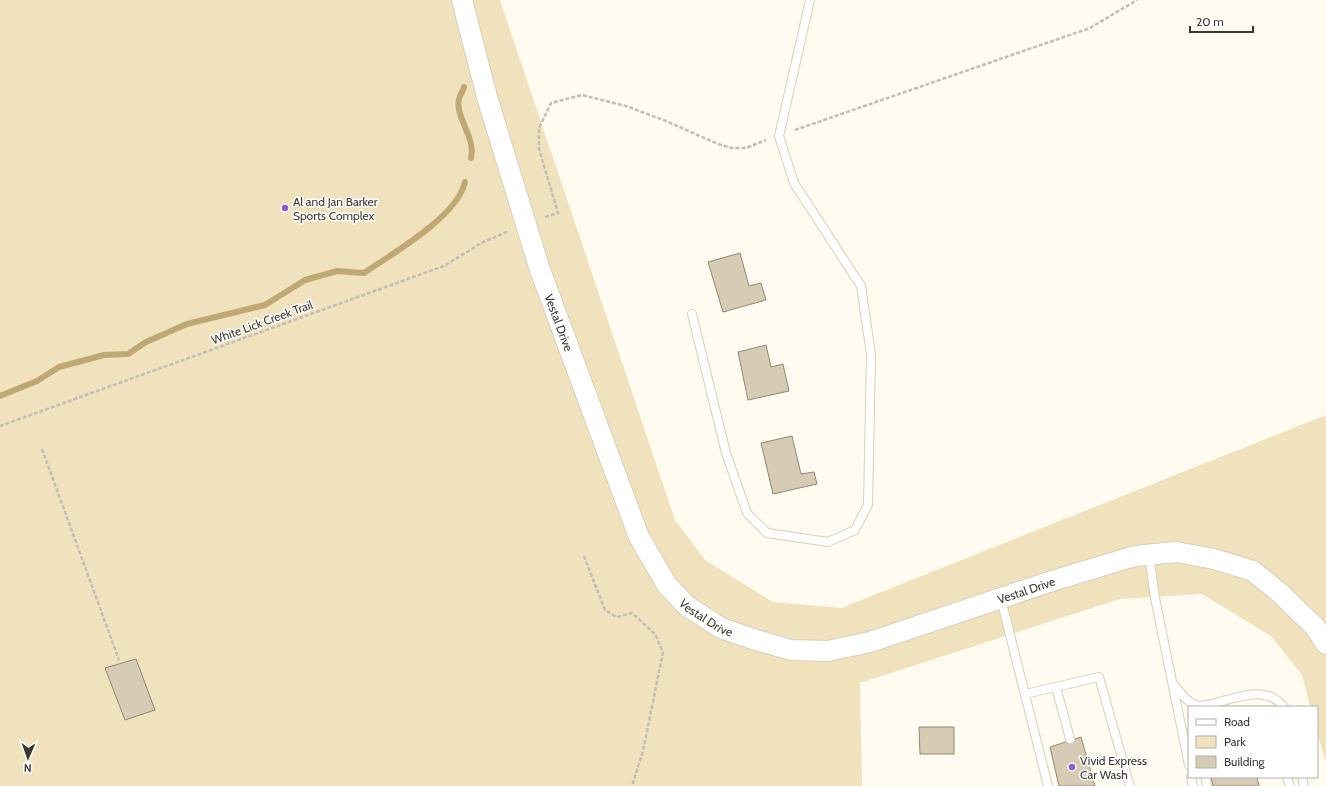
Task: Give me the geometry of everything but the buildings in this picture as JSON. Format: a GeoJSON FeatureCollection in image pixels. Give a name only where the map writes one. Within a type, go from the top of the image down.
{"type":"FeatureCollection","features":[{"type":"Feature","properties":{"kind":"street","name":"Vestal Drive"},"geometry":{"type":"LineString","coordinates":[[462,0],[486,97],[540,270],[639,537],[667,585],[687,606],[722,628],[756,640],[791,650],[828,651],[870,642],[1135,556],[1176,552],[1214,559],[1253,571],[1281,594],[1315,627],[1326,644]]}},
{"type":"Feature","properties":{"kind":"lane"},"geometry":{"type":"LineString","coordinates":[[692,314],[726,453],[747,513],[767,533],[828,542],[855,530],[868,505],[871,354],[861,286],[794,184],[779,136],[810,0]]}},
{"type":"Feature","properties":{"kind":"lane"},"geometry":{"type":"LineString","coordinates":[[1149,555],[1155,598],[1188,760]]}},
{"type":"Feature","properties":{"kind":"lane"},"geometry":{"type":"LineString","coordinates":[[1001,599],[1048,786]]}},
{"type":"Feature","properties":{"kind":"lane"},"geometry":{"type":"LineString","coordinates":[[1025,694],[1099,677],[1130,786]]}},
{"type":"Feature","properties":{"kind":"lane"},"geometry":{"type":"LineString","coordinates":[[1173,684],[1193,704],[1205,706],[1250,694],[1268,697],[1283,706]]}},
{"type":"Feature","properties":{"kind":"lane"},"geometry":{"type":"LineString","coordinates":[[1056,688],[1070,739]]}},
{"type":"Feature","properties":{"kind":"path","name":"White Lick Creek Trail"},"geometry":{"type":"LineString","coordinates":[[0,426],[444,266],[483,242],[526,224]]}},
{"type":"Feature","properties":{"kind":"path"},"geometry":{"type":"LineString","coordinates":[[42,449],[119,660]]}},
{"type":"Feature","properties":{"kind":"path"},"geometry":{"type":"LineString","coordinates":[[584,556],[605,610],[617,617],[632,613],[655,634],[663,652],[644,751],[632,786]]}},
{"type":"Feature","properties":{"kind":"green space","name":"Al and Jan Barker Sports Complex"},"geometry":{"type":"Polygon","coordinates":[[[0,0],[500,0],[675,520],[705,560],[773,602],[841,608],[1326,415],[1326,764],[1318,735],[1318,706],[1310,706],[1302,675],[1271,636],[1202,594],[1120,599],[860,683],[862,786],[0,786],[0,0]]]}},
{"type":"Feature","properties":{"kind":"waterway"},"geometry":{"type":"LineString","coordinates":[[464,87],[459,99],[459,106],[460,113],[471,143],[471,158]]}},
{"type":"Feature","properties":{"kind":"waterway"},"geometry":{"type":"LineString","coordinates":[[0,396],[37,381],[59,367],[104,355],[128,354],[146,342],[187,324],[265,305],[305,280],[337,271],[364,273],[406,245],[437,221],[460,195],[465,182]]}},
{"type":"Feature","properties":{"kind":"place","name":"Al and Jan Barker Sports Complex"},"geometry":{"type":"Point","coordinates":[285,208]}},
{"type":"Feature","properties":{"kind":"place","name":"Vivid Express Car Wash"},"geometry":{"type":"Point","coordinates":[1072,767]}}]}
